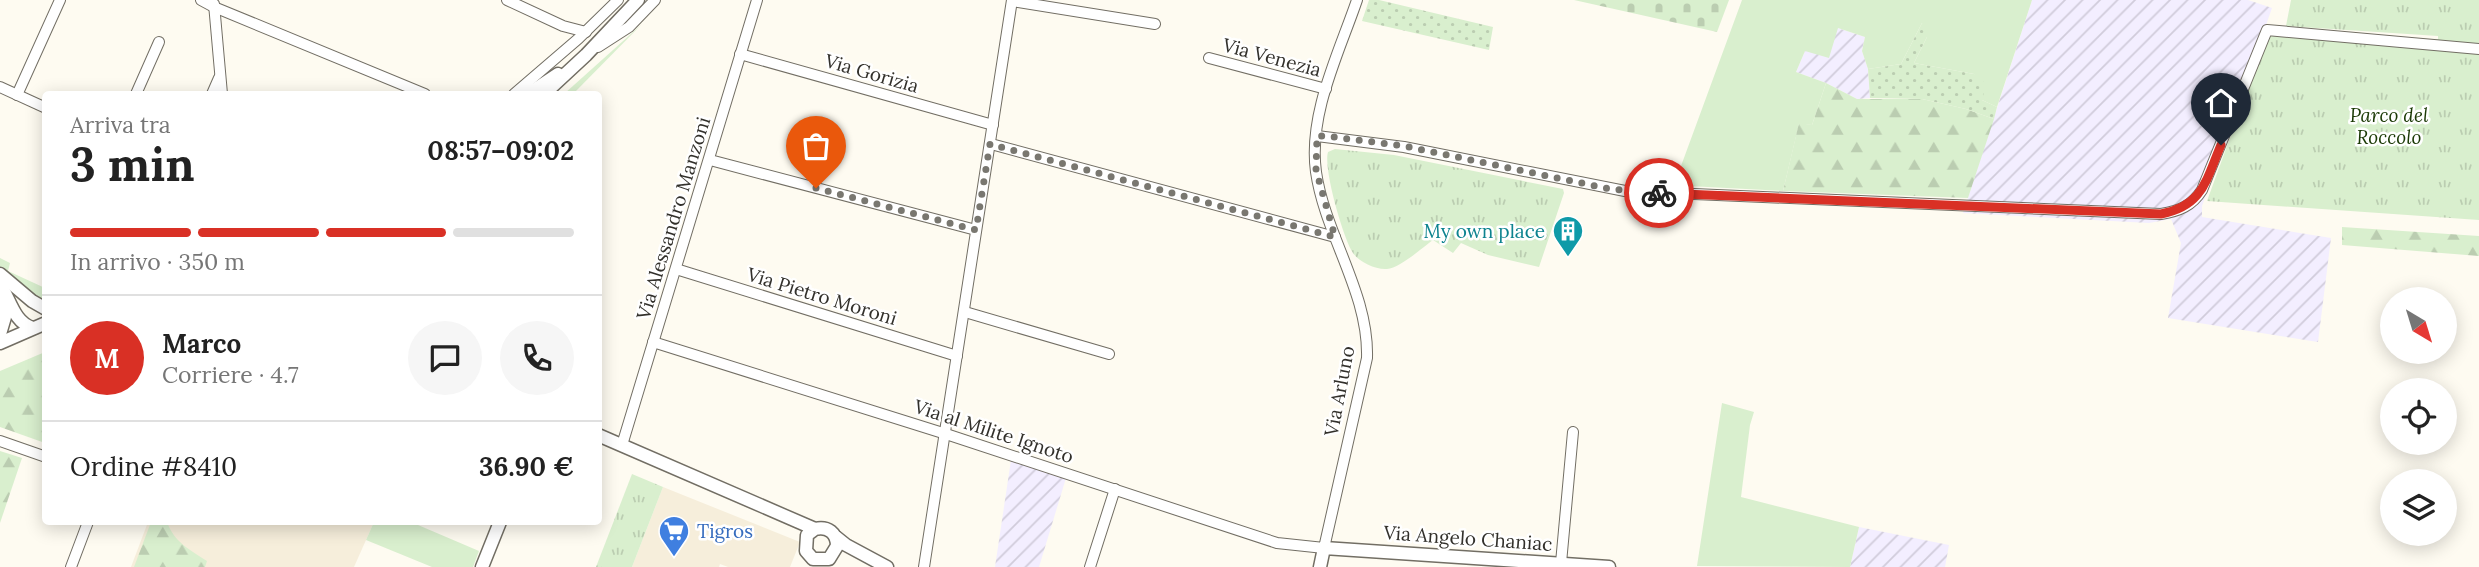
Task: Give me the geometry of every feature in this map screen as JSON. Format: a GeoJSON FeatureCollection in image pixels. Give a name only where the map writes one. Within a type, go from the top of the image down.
{"type":"FeatureCollection","features":[{"type":"Feature","properties":{"kind":"street"},"geometry":{"type":"LineString","coordinates":[[17,95],[60,0]]}},
{"type":"Feature","properties":{"kind":"street"},"geometry":{"type":"LineString","coordinates":[[201,0],[418,91]]}},
{"type":"Feature","properties":{"kind":"street"},"geometry":{"type":"LineString","coordinates":[[507,0],[564,26],[586,32]]}},
{"type":"Feature","properties":{"kind":"street"},"geometry":{"type":"LineString","coordinates":[[518,91],[572,45],[618,0]]}},
{"type":"Feature","properties":{"kind":"street"},"geometry":{"type":"LineString","coordinates":[[547,91],[638,0]]}},
{"type":"Feature","properties":{"kind":"street"},"geometry":{"type":"LineString","coordinates":[[533,91],[629,27],[655,0]]}},
{"type":"Feature","properties":{"kind":"street","name":"Via Alessandro Manzoni"},"geometry":{"type":"LineString","coordinates":[[622,445],[757,0]]}},
{"type":"Feature","properties":{"kind":"street","name":"Via Arluno"},"geometry":{"type":"LineString","coordinates":[[1324,548],[1367,358],[1367,345],[1362,317],[1316,170],[1317,136],[1326,89],[1357,0]]}},
{"type":"Feature","properties":{"kind":"street"},"geometry":{"type":"LineString","coordinates":[[924,567],[1012,1],[1156,24]]}},
{"type":"Feature","properties":{"kind":"street"},"geometry":{"type":"LineString","coordinates":[[214,4],[221,91]]}},
{"type":"Feature","properties":{"kind":"street"},"geometry":{"type":"LineString","coordinates":[[564,26],[572,45]]}},
{"type":"Feature","properties":{"kind":"street"},"geometry":{"type":"LineString","coordinates":[[1317,136],[1404,146],[1625,191],[2161,214],[2189,205],[2202,190],[2267,30],[2479,49]]}},
{"type":"Feature","properties":{"kind":"street"},"geometry":{"type":"LineString","coordinates":[[137,91],[159,42]]}},
{"type":"Feature","properties":{"kind":"street","name":"Via Gorizia"},"geometry":{"type":"LineString","coordinates":[[740,54],[993,125]]}},
{"type":"Feature","properties":{"kind":"street","name":"Via Venezia"},"geometry":{"type":"LineString","coordinates":[[1209,58],[1326,89]]}},
{"type":"Feature","properties":{"kind":"street"},"geometry":{"type":"LineString","coordinates":[[213,91],[219,78]]}},
{"type":"Feature","properties":{"kind":"street"},"geometry":{"type":"LineString","coordinates":[[0,87],[42,106]]}},
{"type":"Feature","properties":{"kind":"street"},"geometry":{"type":"LineString","coordinates":[[990,144],[1335,237]]}},
{"type":"Feature","properties":{"kind":"street"},"geometry":{"type":"LineString","coordinates":[[710,160],[976,230]]}},
{"type":"Feature","properties":{"kind":"street","name":"Via Pietro Moroni"},"geometry":{"type":"LineString","coordinates":[[676,268],[957,356]]}},
{"type":"Feature","properties":{"kind":"street"},"geometry":{"type":"LineString","coordinates":[[0,274],[32,302],[42,307]]}},
{"type":"Feature","properties":{"kind":"street"},"geometry":{"type":"LineString","coordinates":[[2,286],[19,319],[25,326],[33,328]]}},
{"type":"Feature","properties":{"kind":"street"},"geometry":{"type":"LineString","coordinates":[[0,334],[6,311],[2,286]]}},
{"type":"Feature","properties":{"kind":"street"},"geometry":{"type":"LineString","coordinates":[[965,312],[1109,354]]}},
{"type":"Feature","properties":{"kind":"street"},"geometry":{"type":"LineString","coordinates":[[0,343],[42,325]]}},
{"type":"Feature","properties":{"kind":"street","name":"Via al Milite Ignoto"},"geometry":{"type":"LineString","coordinates":[[653,342],[1277,542],[1324,548]]}},
{"type":"Feature","properties":{"kind":"street"},"geometry":{"type":"LineString","coordinates":[[1561,563],[1573,432]]}},
{"type":"Feature","properties":{"kind":"street"},"geometry":{"type":"LineString","coordinates":[[602,437],[778,513],[811,533],[826,528],[846,545],[887,567]]}},
{"type":"Feature","properties":{"kind":"street"},"geometry":{"type":"LineString","coordinates":[[0,441],[42,456]]}},
{"type":"Feature","properties":{"kind":"street"},"geometry":{"type":"LineString","coordinates":[[1090,567],[1115,489]]}},
{"type":"Feature","properties":{"kind":"street"},"geometry":{"type":"LineString","coordinates":[[71,567],[87,525]]}},
{"type":"Feature","properties":{"kind":"street"},"geometry":{"type":"LineString","coordinates":[[482,567],[499,525]]}},
{"type":"Feature","properties":{"kind":"street"},"geometry":{"type":"LineString","coordinates":[[811,533],[806,551],[819,561]]}},
{"type":"Feature","properties":{"kind":"street"},"geometry":{"type":"LineString","coordinates":[[819,561],[838,546],[836,537]]}},
{"type":"Feature","properties":{"kind":"street"},"geometry":{"type":"LineString","coordinates":[[1320,567],[1324,548]]}},
{"type":"Feature","properties":{"kind":"street","name":"Via Angelo Chaniac"},"geometry":{"type":"LineString","coordinates":[[1324,548],[1609,567]]}},
{"type":"Feature","properties":{"kind":"street"},"geometry":{"type":"LineString","coordinates":[[819,561],[844,553],[869,557]]}},
{"type":"Feature","properties":{"kind":"shaded area"},"geometry":{"type":"Polygon","coordinates":[[[2032,0],[2248,0],[2272,8],[2202,206],[2202,217],[2331,238],[2318,342],[2168,318],[2181,243],[2171,219],[2149,223],[1963,213],[2032,0]]]}},
{"type":"Feature","properties":{"kind":"shaded area"},"geometry":{"type":"Polygon","coordinates":[[[1838,28],[1865,37],[1862,51],[1868,69],[1870,98],[1857,99],[1796,72],[1805,51],[1838,28]]]}},
{"type":"Feature","properties":{"kind":"shaded area"},"geometry":{"type":"Polygon","coordinates":[[[1011,460],[1066,478],[1039,567],[995,567],[1011,460]]]}},
{"type":"Feature","properties":{"kind":"shaded area"},"geometry":{"type":"Polygon","coordinates":[[[663,487],[800,542],[790,567],[728,567],[720,564],[719,567],[632,567],[663,487]]]}},
{"type":"Feature","properties":{"kind":"shaded area"},"geometry":{"type":"Polygon","coordinates":[[[147,525],[373,525],[354,567],[131,567],[147,525]]]}},
{"type":"Feature","properties":{"kind":"shaded area"},"geometry":{"type":"Polygon","coordinates":[[[1859,527],[1949,545],[1945,567],[1850,567],[1859,527]]]}},
{"type":"Feature","properties":{"kind":"green space"},"geometry":{"type":"Polygon","coordinates":[[[1369,0],[1379,0],[1493,27],[1489,50],[1362,21],[1369,0]]]}},
{"type":"Feature","properties":{"kind":"green space"},"geometry":{"type":"Polygon","coordinates":[[[1574,0],[1729,0],[1717,32],[1574,0]]]}},
{"type":"Feature","properties":{"kind":"green space"},"geometry":{"type":"Polygon","coordinates":[[[1742,0],[2032,0],[1997,107],[1982,100],[1974,74],[1914,63],[1927,37],[1922,23],[1901,64],[1868,69],[1862,51],[1865,37],[1838,28],[1829,58],[1805,51],[1796,72],[1826,83],[1812,125],[1799,124],[1783,191],[1669,185],[1681,166],[1742,0]]]}},
{"type":"Feature","properties":{"kind":"green space","name":"Parco del Roccolo"},"geometry":{"type":"Polygon","coordinates":[[[2291,0],[2479,0],[2479,220],[2207,201],[2267,36],[2438,39],[2438,36],[2286,26],[2291,0]]]}},
{"type":"Feature","properties":{"kind":"green space"},"geometry":{"type":"Polygon","coordinates":[[[1922,23],[1928,27],[1927,37],[1914,63],[1974,74],[1986,84],[1982,100],[1997,107],[1994,119],[1966,109],[1922,99],[1870,98],[1868,69],[1901,64],[1922,23]]]}},
{"type":"Feature","properties":{"kind":"green space"},"geometry":{"type":"Polygon","coordinates":[[[642,24],[576,91],[567,91],[642,24]]]}},
{"type":"Feature","properties":{"kind":"green space"},"geometry":{"type":"Polygon","coordinates":[[[1826,83],[1857,99],[1922,99],[1966,109],[1994,119],[1968,198],[1783,191],[1799,123],[1812,125],[1826,83]]]}},
{"type":"Feature","properties":{"kind":"green space"},"geometry":{"type":"Polygon","coordinates":[[[1335,149],[1394,155],[1563,189],[1564,193],[1539,267],[1488,255],[1461,243],[1453,253],[1433,240],[1392,268],[1373,267],[1363,262],[1349,245],[1335,203],[1327,160],[1328,152],[1335,149]]]}},
{"type":"Feature","properties":{"kind":"green space"},"geometry":{"type":"Polygon","coordinates":[[[2342,227],[2479,236],[2479,256],[2342,245],[2342,227]]]}},
{"type":"Feature","properties":{"kind":"green space"},"geometry":{"type":"Polygon","coordinates":[[[0,258],[10,263],[8,271],[42,287],[42,303],[0,269],[0,258]]]}},
{"type":"Feature","properties":{"kind":"green space"},"geometry":{"type":"Polygon","coordinates":[[[42,353],[42,442],[0,427],[0,371],[42,353]]]}},
{"type":"Feature","properties":{"kind":"green space"},"geometry":{"type":"Polygon","coordinates":[[[1722,403],[1754,412],[1741,497],[1859,527],[1850,567],[1697,566],[1722,403]]]}},
{"type":"Feature","properties":{"kind":"green space"},"geometry":{"type":"Polygon","coordinates":[[[0,451],[22,458],[0,523],[0,451]]]}},
{"type":"Feature","properties":{"kind":"green space"},"geometry":{"type":"Polygon","coordinates":[[[632,474],[663,487],[632,567],[596,567],[632,474]]]}},
{"type":"Feature","properties":{"kind":"green space"},"geometry":{"type":"Polygon","coordinates":[[[150,525],[168,525],[178,540],[207,561],[205,567],[134,567],[150,525]]]}},
{"type":"Feature","properties":{"kind":"green space"},"geometry":{"type":"Polygon","coordinates":[[[373,525],[418,525],[479,551],[473,567],[432,567],[366,540],[373,525]]]}},
{"type":"Feature","properties":{"kind":"way so far"},"geometry":{"type":"LineString","coordinates":[[816,188],[976,230],[990,144],[1335,237],[1318,184],[1315,159],[1317,136],[1326,136],[1404,146],[1610,189],[1659,193]]}},
{"type":"Feature","properties":{"kind":"place","name":"My own place"},"geometry":{"type":"Point","coordinates":[1568,258]}},
{"type":"Feature","properties":{"kind":"place","name":"Tigros"},"geometry":{"type":"Point","coordinates":[674,558]}},
{"type":"Feature","properties":{"kind":"route"},"geometry":{"type":"LineString","coordinates":[[1659,193],[2161,214],[2177,211],[2197,198],[2221,145]]}}]}
